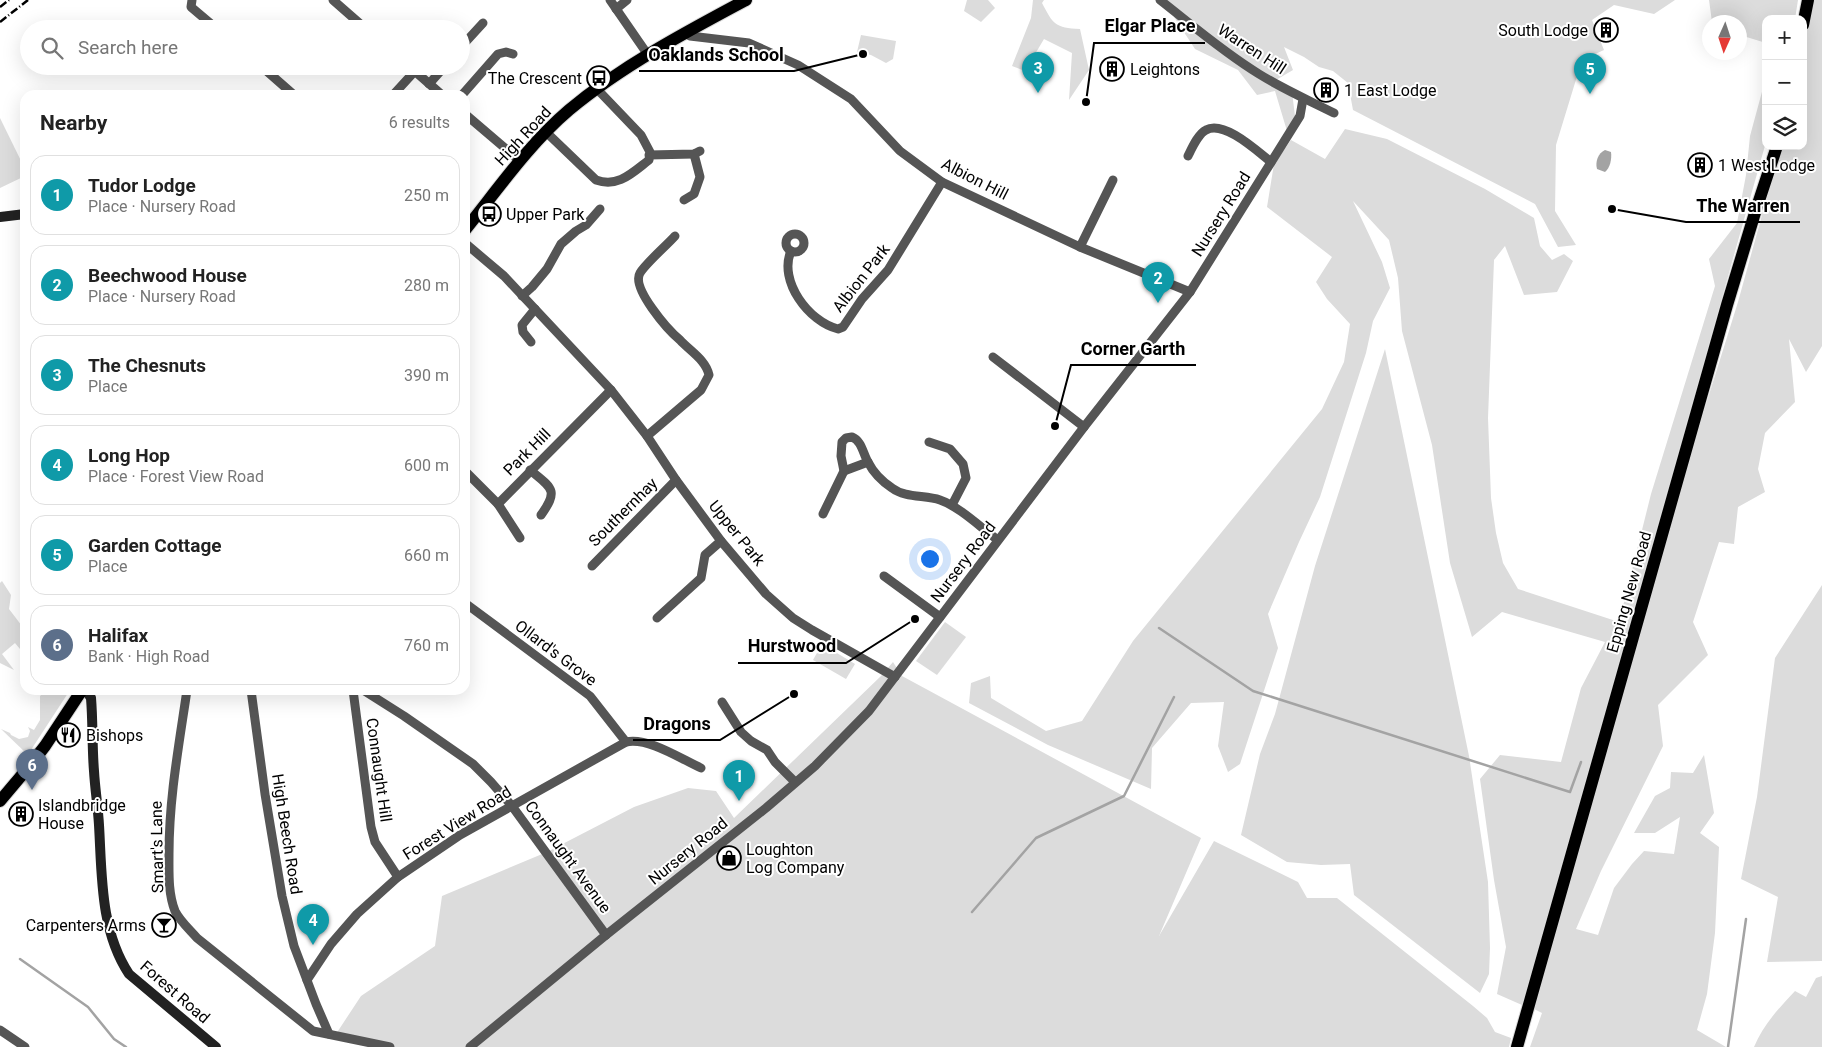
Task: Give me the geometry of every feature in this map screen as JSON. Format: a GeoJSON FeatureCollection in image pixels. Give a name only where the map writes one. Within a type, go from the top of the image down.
{"type":"FeatureCollection","features":[{"type":"Feature","properties":{"kind":"main road","name":"High Road"},"geometry":{"type":"LineString","coordinates":[[470,224],[520,160],[569,110],[648,54],[746,0]]}},
{"type":"Feature","properties":{"kind":"main road"},"geometry":{"type":"LineString","coordinates":[[1805,15],[1808,0]]}},
{"type":"Feature","properties":{"kind":"main road","name":"Epping New Road"},"geometry":{"type":"LineString","coordinates":[[1517,1047],[1722,324],[1776,150]]}},
{"type":"Feature","properties":{"kind":"main road"},"geometry":{"type":"LineString","coordinates":[[0,800],[27,770],[79,695]]}},
{"type":"Feature","properties":{"kind":"street"},"geometry":{"type":"LineString","coordinates":[[192,0],[191,7],[206,20]]}},
{"type":"Feature","properties":{"kind":"street"},"geometry":{"type":"LineString","coordinates":[[333,0],[356,20]]}},
{"type":"Feature","properties":{"kind":"street"},"geometry":{"type":"LineString","coordinates":[[610,0],[648,54]]}},
{"type":"Feature","properties":{"kind":"street"},"geometry":{"type":"LineString","coordinates":[[616,8],[627,0]]}},
{"type":"Feature","properties":{"kind":"street","name":"Warren Hill"},"geometry":{"type":"LineString","coordinates":[[1160,0],[1211,42],[1259,74],[1303,99],[1334,113]]}},
{"type":"Feature","properties":{"kind":"street"},"geometry":{"type":"LineString","coordinates":[[470,38],[482,24]]}},
{"type":"Feature","properties":{"kind":"street","name":"Albion Hill"},"geometry":{"type":"LineString","coordinates":[[685,33],[690,36],[749,43],[798,65],[851,99],[900,151],[942,182],[1080,247],[1190,292]]}},
{"type":"Feature","properties":{"kind":"street"},"geometry":{"type":"LineString","coordinates":[[466,90],[498,54],[506,52],[513,54]]}},
{"type":"Feature","properties":{"kind":"street"},"geometry":{"type":"LineString","coordinates":[[271,75],[288,90]]}},
{"type":"Feature","properties":{"kind":"street"},"geometry":{"type":"LineString","coordinates":[[397,90],[408,75]]}},
{"type":"Feature","properties":{"kind":"street"},"geometry":{"type":"LineString","coordinates":[[419,75],[436,90]]}},
{"type":"Feature","properties":{"kind":"street"},"geometry":{"type":"LineString","coordinates":[[429,84],[436,75]]}},
{"type":"Feature","properties":{"kind":"street"},"geometry":{"type":"LineString","coordinates":[[546,132],[596,180],[606,184],[618,182],[627,177],[648,160],[647,144],[641,135],[597,90]]}},
{"type":"Feature","properties":{"kind":"street","name":"Nursery Road"},"geometry":{"type":"LineString","coordinates":[[470,1047],[795,782],[821,760],[869,711],[1084,427],[1190,292],[1300,116],[1303,99]]}},
{"type":"Feature","properties":{"kind":"street"},"geometry":{"type":"LineString","coordinates":[[470,118],[520,160]]}},
{"type":"Feature","properties":{"kind":"street"},"geometry":{"type":"LineString","coordinates":[[1188,156],[1201,134],[1213,128],[1226,130],[1246,142],[1271,162]]}},
{"type":"Feature","properties":{"kind":"street"},"geometry":{"type":"LineString","coordinates":[[649,155],[697,153],[700,177],[694,194],[684,200]]}},
{"type":"Feature","properties":{"kind":"street"},"geometry":{"type":"LineString","coordinates":[[1080,247],[1113,180]]}},
{"type":"Feature","properties":{"kind":"street","name":"Albion Park"},"geometry":{"type":"LineString","coordinates":[[791,251],[788,274],[791,286],[814,316],[829,327],[838,329],[843,327],[862,299],[888,270],[942,182]]}},
{"type":"Feature","properties":{"kind":"street"},"geometry":{"type":"LineString","coordinates":[[522,296],[547,270],[561,244],[576,231],[586,226],[600,209]]}},
{"type":"Feature","properties":{"kind":"street"},"geometry":{"type":"LineString","coordinates":[[0,217],[20,215]]}},
{"type":"Feature","properties":{"kind":"street"},"geometry":{"type":"LineString","coordinates":[[647,436],[701,390],[709,375],[705,364],[661,320],[644,295],[638,282],[640,274],[675,236]]}},
{"type":"Feature","properties":{"kind":"street","name":"Upper Park"},"geometry":{"type":"LineString","coordinates":[[470,246],[504,276],[610,390],[647,436],[676,480],[722,541],[766,594],[793,618],[895,677]]}},
{"type":"Feature","properties":{"kind":"street"},"geometry":{"type":"LineString","coordinates":[[530,342],[522,332],[522,326],[535,309]]}},
{"type":"Feature","properties":{"kind":"street"},"geometry":{"type":"LineString","coordinates":[[993,357],[1084,427]]}},
{"type":"Feature","properties":{"kind":"street","name":"Park Hill"},"geometry":{"type":"LineString","coordinates":[[498,504],[610,390]]}},
{"type":"Feature","properties":{"kind":"street"},"geometry":{"type":"LineString","coordinates":[[844,471],[842,466],[842,442],[849,437],[855,438],[860,443],[868,462],[893,490],[936,499],[952,505],[998,540]]}},
{"type":"Feature","properties":{"kind":"street"},"geometry":{"type":"LineString","coordinates":[[929,442],[950,449],[963,464],[966,478],[952,505]]}},
{"type":"Feature","properties":{"kind":"street"},"geometry":{"type":"LineString","coordinates":[[823,514],[844,471],[868,462]]}},
{"type":"Feature","properties":{"kind":"street"},"geometry":{"type":"LineString","coordinates":[[530,470],[550,488],[553,495],[540,515]]}},
{"type":"Feature","properties":{"kind":"street"},"geometry":{"type":"LineString","coordinates":[[470,476],[498,504],[520,538]]}},
{"type":"Feature","properties":{"kind":"street","name":"Southernhay"},"geometry":{"type":"LineString","coordinates":[[598,564],[676,480]]}},
{"type":"Feature","properties":{"kind":"street"},"geometry":{"type":"LineString","coordinates":[[657,618],[701,578],[705,555],[722,541]]}},
{"type":"Feature","properties":{"kind":"street"},"geometry":{"type":"LineString","coordinates":[[884,576],[940,617]]}},
{"type":"Feature","properties":{"kind":"street","name":"Ollard's Grove"},"geometry":{"type":"LineString","coordinates":[[470,607],[590,696],[626,742]]}},
{"type":"Feature","properties":{"kind":"street","name":"Forest Road"},"geometry":{"type":"LineString","coordinates":[[90,695],[92,698],[94,770],[103,895],[112,938],[121,961],[129,974],[216,1047]]}},
{"type":"Feature","properties":{"kind":"street","name":"Smart's Lane"},"geometry":{"type":"LineString","coordinates":[[186,695],[170,806],[170,892],[176,911],[183,923],[197,938],[313,1031],[330,1034]]}},
{"type":"Feature","properties":{"kind":"street","name":"High Beech Road"},"geometry":{"type":"LineString","coordinates":[[252,695],[265,794],[282,896],[294,946],[330,1034]]}},
{"type":"Feature","properties":{"kind":"street","name":"Connaught Hill"},"geometry":{"type":"LineString","coordinates":[[354,695],[371,827],[375,842],[398,877]]}},
{"type":"Feature","properties":{"kind":"street","name":"Connaught Avenue"},"geometry":{"type":"LineString","coordinates":[[371,695],[473,764],[491,782],[512,806],[606,935]]}},
{"type":"Feature","properties":{"kind":"street"},"geometry":{"type":"LineString","coordinates":[[722,702],[741,732],[751,741],[768,750],[775,762],[795,782]]}},
{"type":"Feature","properties":{"kind":"street"},"geometry":{"type":"LineString","coordinates":[[626,742],[635,740],[660,748],[701,768]]}},
{"type":"Feature","properties":{"kind":"street","name":"Forest View Road"},"geometry":{"type":"LineString","coordinates":[[307,980],[331,944],[357,914],[398,877],[460,834],[626,742]]}},
{"type":"Feature","properties":{"kind":"street"},"geometry":{"type":"LineString","coordinates":[[0,1030],[25,1047]]}},
{"type":"Feature","properties":{"kind":"street"},"geometry":{"type":"LineString","coordinates":[[330,1034],[390,1047]]}},
{"type":"Feature","properties":{"kind":"shaded area"},"geometry":{"type":"Polygon","coordinates":[[[967,0],[988,0],[995,8],[981,22],[964,11],[967,0]]]}},
{"type":"Feature","properties":{"kind":"shaded area"},"geometry":{"type":"Polygon","coordinates":[[[1033,0],[1044,0],[1042,3],[1049,16],[1060,26],[1080,29],[1089,70],[1069,100],[1072,53],[1044,39],[1025,71],[1012,66],[1031,18],[1033,0]]]}},
{"type":"Feature","properties":{"kind":"shaded area"},"geometry":{"type":"Polygon","coordinates":[[[1163,0],[1675,0],[1654,14],[1614,5],[1592,20],[1604,50],[1582,60],[1556,145],[1555,211],[1576,245],[1558,247],[1535,204],[1353,110],[1348,83],[1333,71],[1319,67],[1284,47],[1293,70],[1276,80],[1292,92],[1295,116],[1287,131],[1275,91],[1257,95],[1238,70],[1195,49],[1163,0]]]}},
{"type":"Feature","properties":{"kind":"shaded area"},"geometry":{"type":"Polygon","coordinates":[[[1709,0],[1798,0],[1796,15],[1762,15],[1762,42],[1747,37],[1747,15],[1711,15],[1709,0]]]}},
{"type":"Feature","properties":{"kind":"shaded area"},"geometry":{"type":"Polygon","coordinates":[[[1811,0],[1822,0],[1822,346],[1806,372],[1789,339],[1795,402],[1765,433],[1758,469],[1765,492],[1738,507],[1734,544],[1719,542],[1693,622],[1708,655],[1658,705],[1663,746],[1601,871],[1576,929],[1598,935],[1614,888],[1644,851],[1674,854],[1680,817],[1655,833],[1634,833],[1655,796],[1670,788],[1671,772],[1693,773],[1704,755],[1714,813],[1700,833],[1719,847],[1715,933],[1707,994],[1697,1030],[1726,1047],[1530,1047],[1542,1013],[1534,1009],[1590,804],[1638,643],[1682,481],[1738,302],[1780,150],[1807,150],[1807,23],[1811,0]]]}},
{"type":"Feature","properties":{"kind":"shaded area"},"geometry":{"type":"Polygon","coordinates":[[[861,35],[896,41],[893,59],[886,63],[871,55],[857,52],[861,35]]]}},
{"type":"Feature","properties":{"kind":"shaded area"},"geometry":{"type":"Polygon","coordinates":[[[1762,92],[1762,150],[1764,150],[1522,1005],[1497,994],[1506,947],[1494,880],[1480,779],[1500,755],[1561,762],[1581,688],[1605,642],[1502,612],[1472,637],[1450,563],[1432,445],[1402,331],[1398,278],[1389,240],[1353,201],[1382,262],[1390,288],[1373,321],[1366,353],[1320,497],[1268,614],[1278,648],[1240,764],[1228,772],[1218,746],[1224,702],[1191,703],[1152,748],[1151,789],[1048,745],[969,703],[971,683],[990,676],[991,698],[1046,731],[1082,721],[1133,641],[1322,409],[1344,362],[1350,324],[1327,299],[1316,282],[1332,257],[1267,207],[1274,164],[1291,140],[1325,159],[1345,129],[1387,139],[1485,189],[1534,218],[1540,246],[1552,260],[1564,254],[1573,261],[1557,292],[1524,295],[1505,246],[1494,260],[1488,418],[1491,498],[1503,563],[1518,589],[1619,622],[1651,494],[1715,286],[1709,259],[1737,223],[1746,175],[1750,136],[1762,92]]]}},
{"type":"Feature","properties":{"kind":"shaded area"},"geometry":{"type":"Polygon","coordinates":[[[0,118],[20,159],[20,178],[0,188],[0,118]]]}},
{"type":"Feature","properties":{"kind":"shaded area"},"geometry":{"type":"Polygon","coordinates":[[[1605,150],[1611,152],[1611,160],[1605,172],[1597,169],[1596,163],[1599,155],[1605,150]]]}},
{"type":"Feature","properties":{"kind":"shaded area"},"geometry":{"type":"Polygon","coordinates":[[[1385,349],[1469,756],[1488,882],[1489,974],[1480,993],[1354,895],[1350,864],[1321,865],[1287,862],[1241,835],[1260,754],[1275,714],[1315,566],[1385,349]]]}},
{"type":"Feature","properties":{"kind":"shaded area"},"geometry":{"type":"Polygon","coordinates":[[[2,581],[11,595],[9,609],[20,623],[20,649],[15,643],[2,654],[14,670],[0,663],[0,583],[2,581]]]}},
{"type":"Feature","properties":{"kind":"shaded area"},"geometry":{"type":"Polygon","coordinates":[[[1822,585],[1822,961],[1767,962],[1778,897],[1741,879],[1757,797],[1775,658],[1822,585]]]}},
{"type":"Feature","properties":{"kind":"shaded area"},"geometry":{"type":"Polygon","coordinates":[[[945,622],[966,637],[937,675],[916,661],[945,622]]]}},
{"type":"Feature","properties":{"kind":"shaded area"},"geometry":{"type":"Polygon","coordinates":[[[822,644],[855,664],[846,679],[813,660],[822,644]]]}},
{"type":"Feature","properties":{"kind":"shaded area"},"geometry":{"type":"Polygon","coordinates":[[[893,662],[902,676],[1201,838],[1159,936],[1214,841],[1298,882],[1307,898],[1337,898],[1473,1006],[1487,1018],[1495,1032],[1511,1038],[1509,1047],[394,1047],[336,1034],[361,996],[435,946],[442,896],[547,852],[634,807],[688,788],[716,791],[734,818],[881,676],[893,662]]]}},
{"type":"Feature","properties":{"kind":"shaded area"},"geometry":{"type":"Polygon","coordinates":[[[67,695],[27,754],[1,729],[19,739],[28,737],[30,731],[28,727],[34,730],[40,720],[40,696],[67,695]]]}},
{"type":"Feature","properties":{"kind":"shaded area"},"geometry":{"type":"Polygon","coordinates":[[[1822,976],[1822,1047],[1754,1047],[1777,1010],[1795,991],[1806,997],[1816,978],[1822,976]]]}},
{"type":"Feature","properties":{"kind":"waterway"},"geometry":{"type":"LineString","coordinates":[[1159,628],[1253,691],[1570,792],[1581,762]]}},
{"type":"Feature","properties":{"kind":"waterway"},"geometry":{"type":"LineString","coordinates":[[972,912],[1036,838],[1124,796],[1174,697]]}},
{"type":"Feature","properties":{"kind":"waterway"},"geometry":{"type":"LineString","coordinates":[[1728,1047],[1746,919]]}},
{"type":"Feature","properties":{"kind":"waterway"},"geometry":{"type":"LineString","coordinates":[[20,959],[88,1007],[114,1039],[126,1047]]}},
{"type":"Feature","properties":{"kind":"railway"},"geometry":{"type":"LineString","coordinates":[[0,7],[9,0]]}},
{"type":"Feature","properties":{"kind":"railway"},"geometry":{"type":"LineString","coordinates":[[0,22],[28,0]]}},
{"type":"Feature","properties":{"kind":"place","name":"South Lodge"},"geometry":{"type":"Point","coordinates":[1606,30]}},
{"type":"Feature","properties":{"kind":"place","name":"Oaklands School"},"geometry":{"type":"Point","coordinates":[863,54]}},
{"type":"Feature","properties":{"kind":"place","name":"Leightons"},"geometry":{"type":"Point","coordinates":[1112,69]}},
{"type":"Feature","properties":{"kind":"place","name":"The Crescent"},"geometry":{"type":"Point","coordinates":[599,78]}},
{"type":"Feature","properties":{"kind":"place","name":"1 East Lodge"},"geometry":{"type":"Point","coordinates":[1326,90]}},
{"type":"Feature","properties":{"kind":"place","name":"The Chesnuts"},"geometry":{"type":"Point","coordinates":[1038,93]}},
{"type":"Feature","properties":{"kind":"place","name":"Garden Cottage"},"geometry":{"type":"Point","coordinates":[1590,94]}},
{"type":"Feature","properties":{"kind":"place","name":"Elgar Place"},"geometry":{"type":"Point","coordinates":[1086,102]}},
{"type":"Feature","properties":{"kind":"place","name":"1 West Lodge"},"geometry":{"type":"Point","coordinates":[1700,165]}},
{"type":"Feature","properties":{"kind":"place","name":"The Warren"},"geometry":{"type":"Point","coordinates":[1612,209]}},
{"type":"Feature","properties":{"kind":"place","name":"Upper Park"},"geometry":{"type":"Point","coordinates":[489,214]}},
{"type":"Feature","properties":{"kind":"place","name":"Beechwood House"},"geometry":{"type":"Point","coordinates":[1158,303]}},
{"type":"Feature","properties":{"kind":"place","name":"Corner Garth"},"geometry":{"type":"Point","coordinates":[1055,426]}},
{"type":"Feature","properties":{"kind":"place","name":"Hurstwood"},"geometry":{"type":"Point","coordinates":[915,619]}},
{"type":"Feature","properties":{"kind":"place","name":"Dragons"},"geometry":{"type":"Point","coordinates":[794,694]}},
{"type":"Feature","properties":{"kind":"place","name":"Bishops"},"geometry":{"type":"Point","coordinates":[68,735]}},
{"type":"Feature","properties":{"kind":"place","name":"Halifax"},"geometry":{"type":"Point","coordinates":[32,790]}},
{"type":"Feature","properties":{"kind":"place","name":"Tudor Lodge"},"geometry":{"type":"Point","coordinates":[739,801]}},
{"type":"Feature","properties":{"kind":"place","name":"Islandbridge House"},"geometry":{"type":"Point","coordinates":[21,814]}},
{"type":"Feature","properties":{"kind":"place","name":"Loughton Log Company"},"geometry":{"type":"Point","coordinates":[729,858]}},
{"type":"Feature","properties":{"kind":"place","name":"Carpenters Arms"},"geometry":{"type":"Point","coordinates":[164,925]}},
{"type":"Feature","properties":{"kind":"place","name":"Long Hop"},"geometry":{"type":"Point","coordinates":[313,945]}}]}
